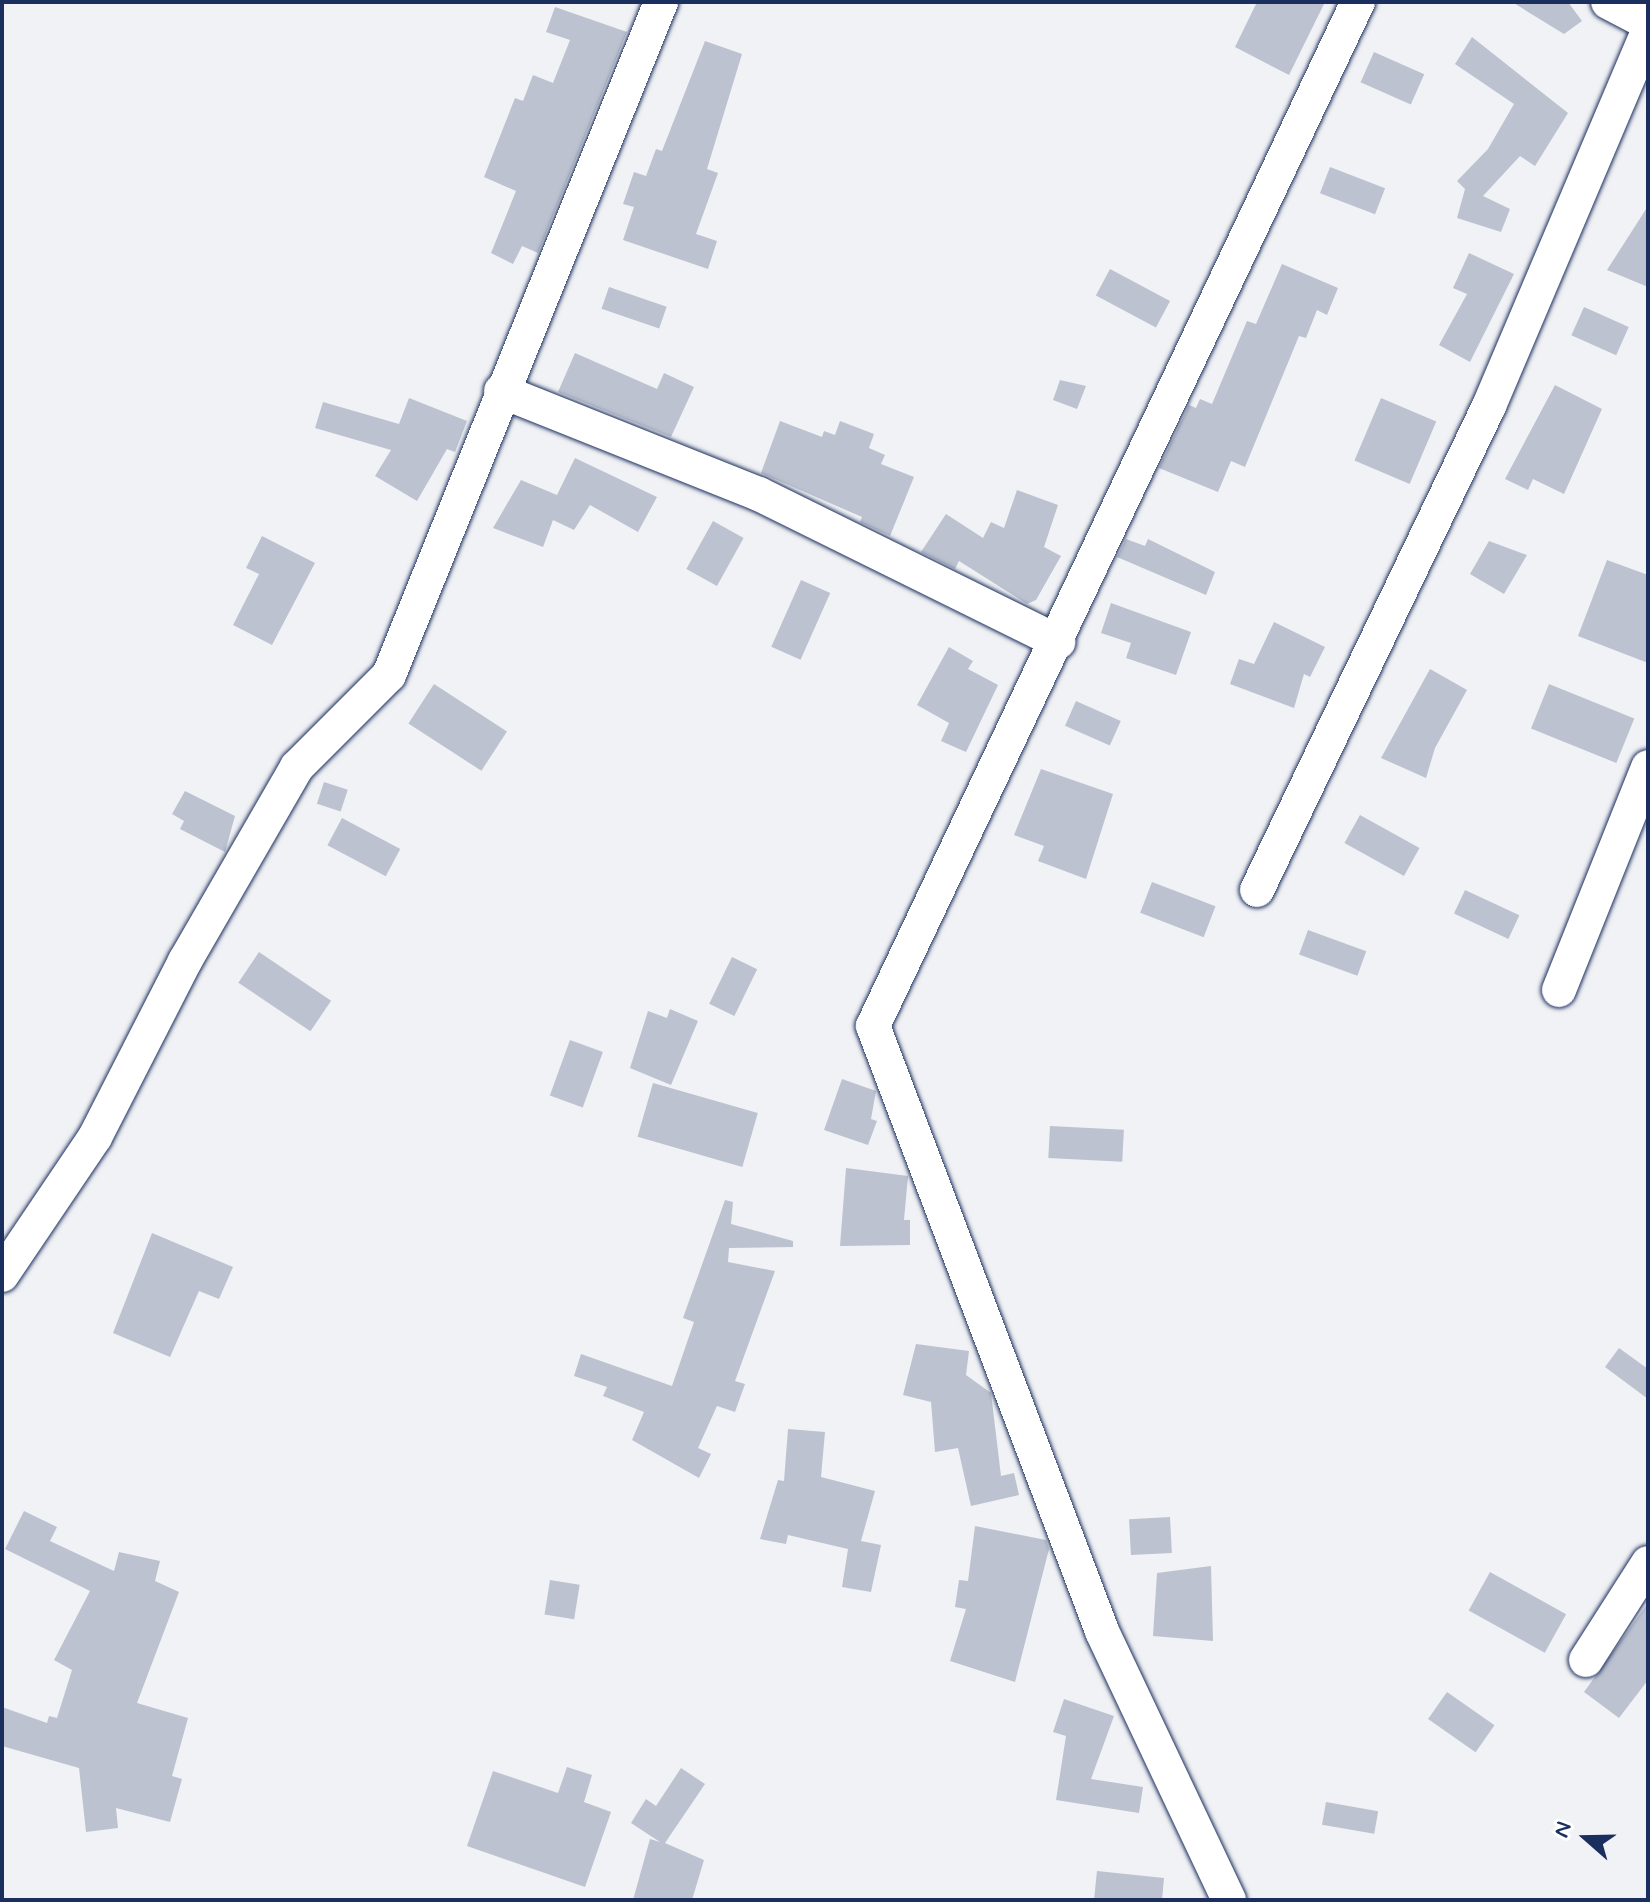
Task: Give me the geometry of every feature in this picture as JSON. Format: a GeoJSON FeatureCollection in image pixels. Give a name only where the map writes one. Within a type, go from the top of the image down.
{"type":"FeatureCollection","features":[{"type":"Feature","properties":{"kind":"street"},"geometry":{"type":"LineString","coordinates":[[2,1275],[95,1137],[185,961],[297,767],[389,675],[501,391],[519,363],[661,2]]}},
{"type":"Feature","properties":{"kind":"street"},"geometry":{"type":"LineString","coordinates":[[1229,1900],[1096,1617],[873,1026],[1058,642],[1358,2]]}},
{"type":"Feature","properties":{"kind":"street"},"geometry":{"type":"LineString","coordinates":[[1608,2],[1648,23]]}},
{"type":"Feature","properties":{"kind":"street"},"geometry":{"type":"LineString","coordinates":[[1257,890],[1489,406],[1648,31]]}},
{"type":"Feature","properties":{"kind":"street"},"geometry":{"type":"LineString","coordinates":[[501,391],[759,494],[1058,642]]}},
{"type":"Feature","properties":{"kind":"street"},"geometry":{"type":"LineString","coordinates":[[1559,990],[1648,767]]}},
{"type":"Feature","properties":{"kind":"street"},"geometry":{"type":"LineString","coordinates":[[1586,1660],[1648,1563]]}},
{"type":"Feature","properties":{"kind":"building"},"geometry":{"type":"Polygon","coordinates":[[[1257,2],[1325,2],[1289,75],[1235,47],[1257,2]]]}},
{"type":"Feature","properties":{"kind":"building"},"geometry":{"type":"Polygon","coordinates":[[[1512,2],[1568,2],[1582,21],[1564,34],[1512,2]]]}},
{"type":"Feature","properties":{"kind":"building"},"geometry":{"type":"Polygon","coordinates":[[[555,7],[627,32],[538,253],[522,246],[513,264],[491,253],[516,191],[484,177],[515,98],[523,101],[533,75],[553,83],[570,40],[546,32],[555,7]]]}},
{"type":"Feature","properties":{"kind":"building"},"geometry":{"type":"Polygon","coordinates":[[[1472,37],[1568,113],[1535,166],[1520,156],[1483,196],[1510,209],[1501,232],[1457,218],[1465,189],[1457,181],[1488,149],[1514,104],[1455,64],[1472,37]]]}},
{"type":"Feature","properties":{"kind":"building"},"geometry":{"type":"Polygon","coordinates":[[[705,41],[742,54],[707,169],[718,173],[696,234],[717,241],[708,269],[623,240],[634,207],[623,204],[634,172],[646,176],[656,149],[662,151],[705,41]]]}},
{"type":"Feature","properties":{"kind":"building"},"geometry":{"type":"Polygon","coordinates":[[[1374,52],[1424,74],[1411,105],[1361,82],[1374,52]]]}},
{"type":"Feature","properties":{"kind":"building"},"geometry":{"type":"Polygon","coordinates":[[[1330,167],[1385,188],[1375,214],[1320,193],[1330,167]]]}},
{"type":"Feature","properties":{"kind":"building"},"geometry":{"type":"Polygon","coordinates":[[[1648,206],[1648,287],[1607,270],[1648,206]]]}},
{"type":"Feature","properties":{"kind":"building"},"geometry":{"type":"Polygon","coordinates":[[[1469,253],[1514,274],[1470,362],[1439,345],[1467,294],[1453,288],[1469,253]]]}},
{"type":"Feature","properties":{"kind":"building"},"geometry":{"type":"Polygon","coordinates":[[[1282,264],[1338,288],[1327,315],[1317,310],[1306,338],[1299,336],[1245,467],[1231,461],[1218,492],[1159,468],[1189,405],[1196,408],[1200,399],[1212,404],[1247,321],[1256,324],[1282,264]]]}},
{"type":"Feature","properties":{"kind":"building"},"geometry":{"type":"Polygon","coordinates":[[[1110,269],[1170,301],[1156,327],[1096,295],[1110,269]]]}},
{"type":"Feature","properties":{"kind":"building"},"geometry":{"type":"Polygon","coordinates":[[[609,287],[667,307],[659,329],[602,309],[609,287]]]}},
{"type":"Feature","properties":{"kind":"building"},"geometry":{"type":"Polygon","coordinates":[[[1584,307],[1629,327],[1616,355],[1571,335],[1584,307]]]}},
{"type":"Feature","properties":{"kind":"building"},"geometry":{"type":"Polygon","coordinates":[[[575,353],[657,389],[664,373],[694,387],[671,437],[558,392],[575,353]]]}},
{"type":"Feature","properties":{"kind":"building"},"geometry":{"type":"Polygon","coordinates":[[[1060,380],[1086,386],[1077,409],[1053,400],[1060,380]]]}},
{"type":"Feature","properties":{"kind":"building"},"geometry":{"type":"Polygon","coordinates":[[[1555,385],[1602,409],[1564,494],[1533,479],[1528,490],[1505,479],[1555,385]]]}},
{"type":"Feature","properties":{"kind":"building"},"geometry":{"type":"Polygon","coordinates":[[[409,398],[467,421],[455,452],[447,449],[417,501],[375,476],[391,450],[315,428],[323,402],[399,424],[409,398]]]}},
{"type":"Feature","properties":{"kind":"building"},"geometry":{"type":"Polygon","coordinates":[[[1381,398],[1436,421],[1410,484],[1354,461],[1381,398]]]}},
{"type":"Feature","properties":{"kind":"building"},"geometry":{"type":"Polygon","coordinates":[[[780,421],[822,437],[824,431],[835,435],[840,421],[874,434],[869,448],[885,455],[881,464],[914,477],[890,536],[860,522],[862,517],[761,473],[780,421]]]}},
{"type":"Feature","properties":{"kind":"building"},"geometry":{"type":"Polygon","coordinates":[[[575,458],[657,497],[638,532],[590,505],[574,530],[553,520],[543,547],[493,528],[521,480],[557,495],[575,458]]]}},
{"type":"Feature","properties":{"kind":"building"},"geometry":{"type":"Polygon","coordinates":[[[1017,490],[1058,505],[1044,547],[1061,556],[1036,600],[1027,604],[959,561],[955,569],[921,552],[946,514],[983,538],[991,522],[1004,528],[1017,490]]]}},
{"type":"Feature","properties":{"kind":"building"},"geometry":{"type":"Polygon","coordinates":[[[713,521],[744,538],[717,586],[686,569],[713,521]]]}},
{"type":"Feature","properties":{"kind":"building"},"geometry":{"type":"Polygon","coordinates":[[[262,536],[315,563],[272,645],[233,625],[259,574],[246,568],[262,536]]]}},
{"type":"Feature","properties":{"kind":"building"},"geometry":{"type":"Polygon","coordinates":[[[1126,539],[1145,546],[1148,539],[1215,572],[1206,595],[1117,557],[1126,539]]]}},
{"type":"Feature","properties":{"kind":"building"},"geometry":{"type":"Polygon","coordinates":[[[1489,541],[1527,555],[1504,594],[1470,574],[1489,541]]]}},
{"type":"Feature","properties":{"kind":"building"},"geometry":{"type":"Polygon","coordinates":[[[1607,560],[1648,575],[1648,663],[1578,636],[1607,560]]]}},
{"type":"Feature","properties":{"kind":"building"},"geometry":{"type":"Polygon","coordinates":[[[801,580],[830,593],[801,660],[771,647],[801,580]]]}},
{"type":"Feature","properties":{"kind":"building"},"geometry":{"type":"Polygon","coordinates":[[[1111,603],[1191,632],[1176,675],[1126,658],[1131,643],[1101,633],[1111,603]]]}},
{"type":"Feature","properties":{"kind":"building"},"geometry":{"type":"Polygon","coordinates":[[[1274,622],[1325,647],[1310,677],[1304,674],[1294,708],[1230,684],[1239,659],[1254,664],[1274,622]]]}},
{"type":"Feature","properties":{"kind":"building"},"geometry":{"type":"Polygon","coordinates":[[[949,647],[973,661],[968,669],[998,685],[966,752],[941,741],[949,723],[917,705],[949,647]]]}},
{"type":"Feature","properties":{"kind":"building"},"geometry":{"type":"Polygon","coordinates":[[[1430,669],[1467,690],[1435,748],[1426,778],[1381,758],[1430,669]]]}},
{"type":"Feature","properties":{"kind":"building"},"geometry":{"type":"Polygon","coordinates":[[[434,684],[507,731],[481,771],[408,723],[434,684]]]}},
{"type":"Feature","properties":{"kind":"building"},"geometry":{"type":"Polygon","coordinates":[[[1549,684],[1634,718],[1616,763],[1531,729],[1549,684]]]}},
{"type":"Feature","properties":{"kind":"building"},"geometry":{"type":"Polygon","coordinates":[[[1076,701],[1121,721],[1110,746],[1065,726],[1076,701]]]}},
{"type":"Feature","properties":{"kind":"building"},"geometry":{"type":"Polygon","coordinates":[[[1041,769],[1113,794],[1086,879],[1038,861],[1044,846],[1014,835],[1041,769]]]}},
{"type":"Feature","properties":{"kind":"building"},"geometry":{"type":"Polygon","coordinates":[[[324,782],[348,790],[341,812],[317,804],[324,782]]]}},
{"type":"Feature","properties":{"kind":"building"},"geometry":{"type":"Polygon","coordinates":[[[185,791],[235,816],[225,852],[180,829],[184,821],[172,814],[185,791]]]}},
{"type":"Feature","properties":{"kind":"building"},"geometry":{"type":"Polygon","coordinates":[[[1360,815],[1419,848],[1404,876],[1344,843],[1360,815]]]}},
{"type":"Feature","properties":{"kind":"building"},"geometry":{"type":"Polygon","coordinates":[[[342,818],[400,849],[386,876],[327,845],[342,818]]]}},
{"type":"Feature","properties":{"kind":"building"},"geometry":{"type":"Polygon","coordinates":[[[1152,882],[1215,906],[1204,937],[1140,913],[1152,882]]]}},
{"type":"Feature","properties":{"kind":"building"},"geometry":{"type":"Polygon","coordinates":[[[1465,890],[1519,915],[1508,939],[1454,914],[1465,890]]]}},
{"type":"Feature","properties":{"kind":"building"},"geometry":{"type":"Polygon","coordinates":[[[1308,930],[1366,951],[1357,976],[1299,954],[1308,930]]]}},
{"type":"Feature","properties":{"kind":"building"},"geometry":{"type":"Polygon","coordinates":[[[259,952],[331,1001],[310,1031],[238,983],[259,952]]]}},
{"type":"Feature","properties":{"kind":"building"},"geometry":{"type":"Polygon","coordinates":[[[732,957],[757,969],[734,1016],[709,1004],[732,957]]]}},
{"type":"Feature","properties":{"kind":"building"},"geometry":{"type":"Polygon","coordinates":[[[670,1009],[698,1021],[671,1085],[630,1068],[648,1011],[667,1018],[670,1009]]]}},
{"type":"Feature","properties":{"kind":"building"},"geometry":{"type":"Polygon","coordinates":[[[570,1040],[603,1052],[583,1107],[550,1095],[570,1040]]]}},
{"type":"Feature","properties":{"kind":"building"},"geometry":{"type":"Polygon","coordinates":[[[842,1079],[876,1091],[871,1119],[877,1121],[868,1145],[824,1130],[842,1079]]]}},
{"type":"Feature","properties":{"kind":"building"},"geometry":{"type":"Polygon","coordinates":[[[653,1083],[758,1113],[742,1167],[638,1137],[653,1083]]]}},
{"type":"Feature","properties":{"kind":"building"},"geometry":{"type":"Polygon","coordinates":[[[1050,1126],[1124,1130],[1122,1162],[1048,1158],[1050,1126]]]}},
{"type":"Feature","properties":{"kind":"building"},"geometry":{"type":"Polygon","coordinates":[[[846,1168],[908,1176],[904,1220],[910,1220],[910,1245],[840,1246],[846,1168]]]}},
{"type":"Feature","properties":{"kind":"building"},"geometry":{"type":"Polygon","coordinates":[[[725,1200],[733,1202],[731,1224],[793,1241],[793,1247],[729,1248],[728,1262],[775,1271],[735,1381],[745,1384],[735,1412],[717,1406],[698,1448],[711,1454],[699,1478],[632,1440],[644,1412],[603,1396],[607,1387],[574,1376],[581,1354],[672,1386],[694,1322],[683,1318],[725,1200]]]}},
{"type":"Feature","properties":{"kind":"building"},"geometry":{"type":"Polygon","coordinates":[[[152,1233],[233,1267],[219,1299],[199,1291],[170,1357],[113,1333],[152,1233]]]}},
{"type":"Feature","properties":{"kind":"building"},"geometry":{"type":"Polygon","coordinates":[[[916,1344],[969,1351],[966,1375],[991,1393],[1001,1476],[1014,1473],[1019,1495],[971,1506],[958,1448],[935,1452],[931,1402],[903,1395],[916,1344]]]}},
{"type":"Feature","properties":{"kind":"building"},"geometry":{"type":"Polygon","coordinates":[[[1619,1348],[1648,1369],[1648,1399],[1605,1367],[1619,1348]]]}},
{"type":"Feature","properties":{"kind":"building"},"geometry":{"type":"Polygon","coordinates":[[[788,1429],[825,1432],[821,1477],[875,1491],[861,1541],[881,1545],[871,1592],[842,1587],[848,1549],[788,1535],[786,1544],[760,1539],[778,1480],[784,1481],[788,1429]]]}},
{"type":"Feature","properties":{"kind":"building"},"geometry":{"type":"Polygon","coordinates":[[[24,1511],[57,1527],[50,1541],[114,1571],[119,1552],[160,1561],[155,1581],[179,1592],[137,1703],[188,1718],[172,1776],[182,1779],[170,1822],[116,1808],[118,1828],[86,1832],[79,1768],[2,1746],[2,1707],[47,1723],[49,1716],[57,1718],[72,1670],[54,1660],[90,1591],[5,1549],[24,1511]]]}},
{"type":"Feature","properties":{"kind":"building"},"geometry":{"type":"Polygon","coordinates":[[[1170,1517],[1172,1553],[1131,1555],[1129,1519],[1170,1517]]]}},
{"type":"Feature","properties":{"kind":"building"},"geometry":{"type":"Polygon","coordinates":[[[975,1526],[1046,1540],[1049,1549],[1015,1682],[950,1661],[966,1609],[955,1607],[959,1580],[968,1581],[975,1526]]]}},
{"type":"Feature","properties":{"kind":"building"},"geometry":{"type":"Polygon","coordinates":[[[1211,1566],[1213,1641],[1153,1636],[1157,1573],[1211,1566]]]}},
{"type":"Feature","properties":{"kind":"building"},"geometry":{"type":"Polygon","coordinates":[[[1490,1572],[1566,1614],[1545,1653],[1469,1610],[1490,1572]]]}},
{"type":"Feature","properties":{"kind":"building"},"geometry":{"type":"Polygon","coordinates":[[[550,1580],[580,1585],[574,1619],[545,1615],[550,1580]]]}},
{"type":"Feature","properties":{"kind":"building"},"geometry":{"type":"Polygon","coordinates":[[[1648,1603],[1648,1680],[1619,1718],[1584,1692],[1648,1603]]]}},
{"type":"Feature","properties":{"kind":"building"},"geometry":{"type":"Polygon","coordinates":[[[1447,1692],[1495,1725],[1476,1752],[1428,1719],[1447,1692]]]}},
{"type":"Feature","properties":{"kind":"building"},"geometry":{"type":"Polygon","coordinates":[[[1064,1699],[1114,1716],[1091,1779],[1143,1787],[1139,1813],[1056,1800],[1066,1736],[1053,1732],[1064,1699]]]}},
{"type":"Feature","properties":{"kind":"building"},"geometry":{"type":"Polygon","coordinates":[[[567,1767],[592,1775],[584,1802],[611,1812],[585,1887],[467,1846],[493,1771],[558,1793],[567,1767]]]}},
{"type":"Feature","properties":{"kind":"building"},"geometry":{"type":"Polygon","coordinates":[[[681,1768],[705,1784],[665,1843],[704,1860],[692,1900],[633,1900],[650,1839],[660,1842],[631,1823],[646,1799],[656,1806],[681,1768]]]}},
{"type":"Feature","properties":{"kind":"building"},"geometry":{"type":"Polygon","coordinates":[[[1326,1802],[1378,1811],[1374,1834],[1322,1825],[1326,1802]]]}},
{"type":"Feature","properties":{"kind":"building"},"geometry":{"type":"Polygon","coordinates":[[[1097,1871],[1164,1878],[1162,1900],[1094,1900],[1097,1871]]]}}]}
